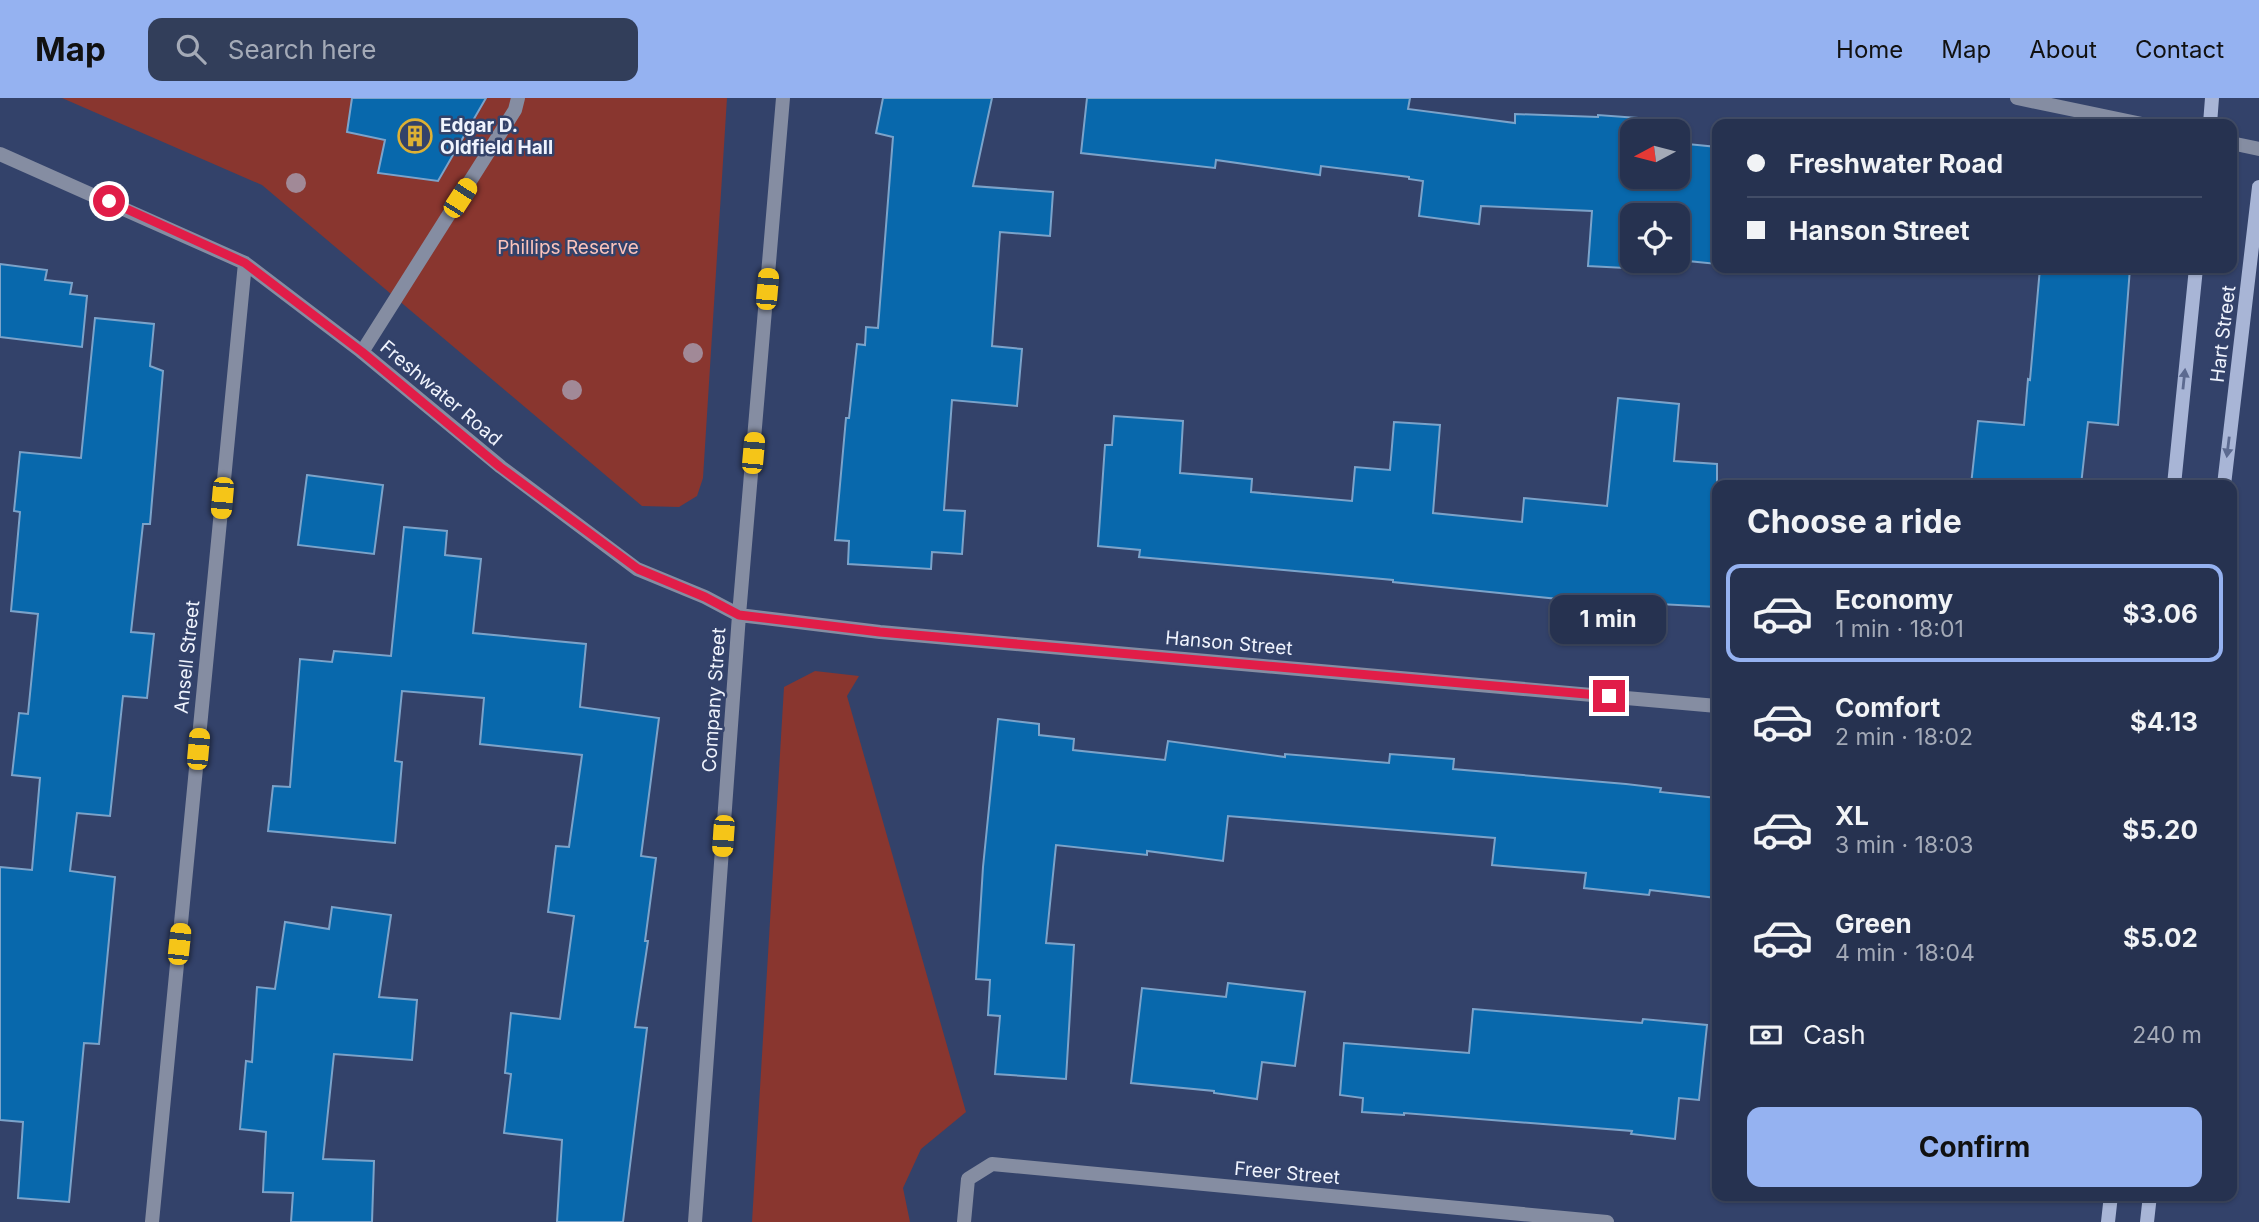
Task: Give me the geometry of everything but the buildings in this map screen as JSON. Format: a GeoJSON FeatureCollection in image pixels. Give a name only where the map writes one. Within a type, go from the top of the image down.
{"type":"FeatureCollection","features":[{"type":"Feature","properties":{"kind":"main road"},"geometry":{"type":"LineString","coordinates":[[2210,119],[2212,98]]}},
{"type":"Feature","properties":{"kind":"main road","name":"Hart Street"},"geometry":{"type":"LineString","coordinates":[[2225,480],[2259,187]]}},
{"type":"Feature","properties":{"kind":"main road","name":"Hart Street"},"geometry":{"type":"LineString","coordinates":[[2175,480],[2195,273]]}},
{"type":"Feature","properties":{"kind":"main road"},"geometry":{"type":"LineString","coordinates":[[2243,331],[2259,316]]}},
{"type":"Feature","properties":{"kind":"main road"},"geometry":{"type":"LineString","coordinates":[[2108,1222],[2110,1201]]}},
{"type":"Feature","properties":{"kind":"main road"},"geometry":{"type":"LineString","coordinates":[[2147,1222],[2149,1201]]}},
{"type":"Feature","properties":{"kind":"street"},"geometry":{"type":"LineString","coordinates":[[362,352],[515,110],[518,98]]}},
{"type":"Feature","properties":{"kind":"street","name":"Company Street"},"geometry":{"type":"LineString","coordinates":[[695,1222],[739,615],[783,98]]}},
{"type":"Feature","properties":{"kind":"street"},"geometry":{"type":"LineString","coordinates":[[2017,98],[2118,119]]}},
{"type":"Feature","properties":{"kind":"street"},"geometry":{"type":"LineString","coordinates":[[2237,144],[2259,149]]}},
{"type":"Feature","properties":{"kind":"street","name":"Freshwater Road"},"geometry":{"type":"LineString","coordinates":[[0,154],[245,263],[362,352],[500,467],[638,569],[705,597],[739,615]]}},
{"type":"Feature","properties":{"kind":"street","name":"Ansell Street"},"geometry":{"type":"LineString","coordinates":[[152,1222],[245,263]]}},
{"type":"Feature","properties":{"kind":"street","name":"Hanson Street"},"geometry":{"type":"LineString","coordinates":[[739,615],[880,632],[1712,706]]}},
{"type":"Feature","properties":{"kind":"street","name":"Freer Street"},"geometry":{"type":"LineString","coordinates":[[964,1222],[968,1179],[992,1164],[1607,1222]]}},
{"type":"Feature","properties":{"kind":"green space","name":"Phillips Reserve"},"geometry":{"type":"Polygon","coordinates":[[[62,98],[727,98],[703,478],[697,496],[679,507],[642,506],[262,185],[62,98]]]}},
{"type":"Feature","properties":{"kind":"green space"},"geometry":{"type":"Polygon","coordinates":[[[815,671],[859,676],[847,696],[966,1112],[921,1149],[903,1188],[910,1222],[752,1222],[784,687],[815,671]]]}},
{"type":"Feature","properties":{"kind":"place","name":"Edgar D. Oldfield Hall"},"geometry":{"type":"Point","coordinates":[415,136]}},
{"type":"Feature","properties":{"kind":"route"},"geometry":{"type":"LineString","coordinates":[[109,201],[245,263],[362,352],[500,467],[638,569],[705,597],[739,615],[880,632],[1609,696]]}}]}
